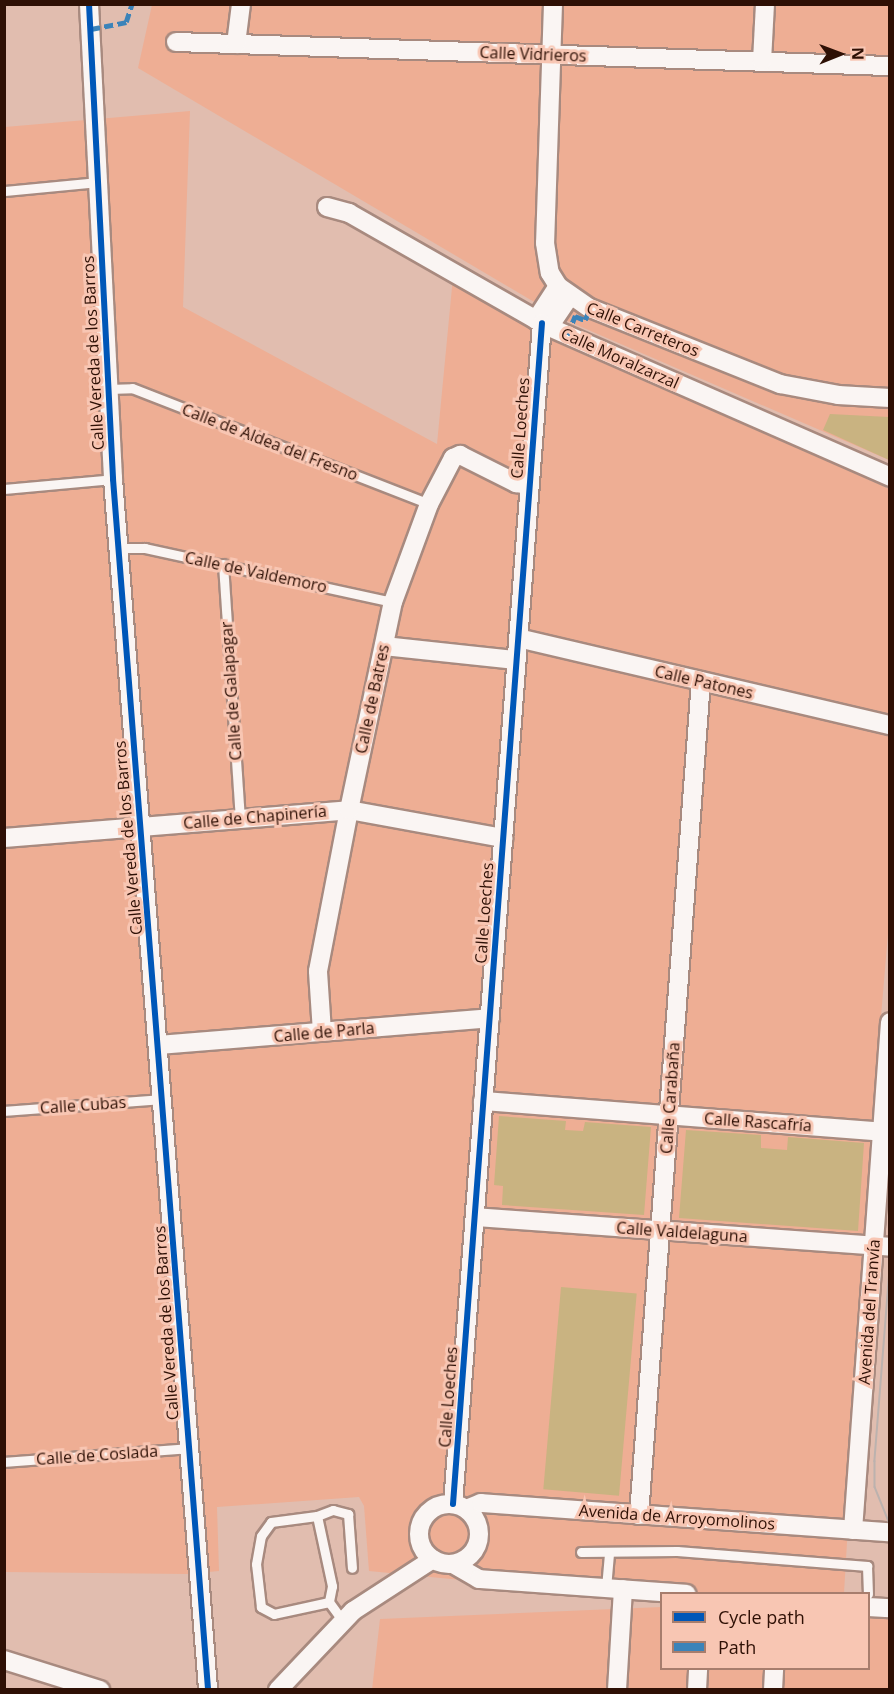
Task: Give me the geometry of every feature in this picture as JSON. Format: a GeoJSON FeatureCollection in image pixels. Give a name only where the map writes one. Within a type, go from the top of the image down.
{"type":"FeatureCollection","features":[{"type":"Feature","properties":{"kind":"street","name":"Calle Vereda de los Barros"},"geometry":{"type":"LineString","coordinates":[[89,4],[113,479],[208,1689]]}},
{"type":"Feature","properties":{"kind":"street"},"geometry":{"type":"LineString","coordinates":[[236,44],[241,4]]}},
{"type":"Feature","properties":{"kind":"street"},"geometry":{"type":"LineString","coordinates":[[554,4],[545,243],[550,273],[563,291]]}},
{"type":"Feature","properties":{"kind":"street"},"geometry":{"type":"LineString","coordinates":[[762,61],[765,4]]}},
{"type":"Feature","properties":{"kind":"street","name":"Calle Vidrieros"},"geometry":{"type":"LineString","coordinates":[[176,42],[890,66]]}},
{"type":"Feature","properties":{"kind":"street","name":"Calle Moralzarzal"},"geometry":{"type":"LineString","coordinates":[[327,207],[359,219],[542,324],[890,477]]}},
{"type":"Feature","properties":{"kind":"street","name":"Calle Loeches"},"geometry":{"type":"LineString","coordinates":[[459,1507],[483,1101],[542,324],[563,291]]}},
{"type":"Feature","properties":{"kind":"street","name":"Calle Carreteros"},"geometry":{"type":"LineString","coordinates":[[563,291],[780,384],[838,395],[890,398]]}},
{"type":"Feature","properties":{"kind":"street","name":"Calle de Batres"},"geometry":{"type":"LineString","coordinates":[[322,1032],[318,970],[349,810],[393,602],[429,504],[453,458],[460,455],[516,483],[530,485]]}},
{"type":"Feature","properties":{"kind":"street","name":"Calle Patones"},"geometry":{"type":"LineString","coordinates":[[518,638],[890,725]]}},
{"type":"Feature","properties":{"kind":"street"},"geometry":{"type":"LineString","coordinates":[[384,646],[516,660]]}},
{"type":"Feature","properties":{"kind":"street","name":"Calle Carabaña"},"geometry":{"type":"LineString","coordinates":[[639,1515],[701,681]]}},
{"type":"Feature","properties":{"kind":"street","name":"Calle de Chapinería"},"geometry":{"type":"LineString","coordinates":[[4,838],[349,810],[503,838]]}},
{"type":"Feature","properties":{"kind":"street","name":"Calle de Parla"},"geometry":{"type":"LineString","coordinates":[[158,1045],[490,1018]]}},
{"type":"Feature","properties":{"kind":"street","name":"Avenida del Tranvía"},"geometry":{"type":"LineString","coordinates":[[853,1530],[881,1247],[890,1022]]}},
{"type":"Feature","properties":{"kind":"street","name":"Calle Rascafría"},"geometry":{"type":"LineString","coordinates":[[483,1101],[886,1132]]}},
{"type":"Feature","properties":{"kind":"street","name":"Calle Valdelaguna"},"geometry":{"type":"LineString","coordinates":[[475,1217],[881,1247]]}},
{"type":"Feature","properties":{"kind":"street","name":"Avenida de Arroyomolinos"},"geometry":{"type":"LineString","coordinates":[[459,1507],[481,1503],[890,1532]]}},
{"type":"Feature","properties":{"kind":"street"},"geometry":{"type":"LineString","coordinates":[[453,1564],[469,1556],[478,1541],[477,1523],[459,1507],[434,1508],[421,1524],[421,1544],[433,1559],[453,1564],[479,1578],[672,1592]]}},
{"type":"Feature","properties":{"kind":"street"},"geometry":{"type":"LineString","coordinates":[[278,1689],[343,1621],[401,1577],[433,1559]]}},
{"type":"Feature","properties":{"kind":"street"},"geometry":{"type":"LineString","coordinates":[[614,1588],[616,1689]]}},
{"type":"Feature","properties":{"kind":"street"},"geometry":{"type":"LineString","coordinates":[[870,1607],[890,1608]]}},
{"type":"Feature","properties":{"kind":"street"},"geometry":{"type":"LineString","coordinates":[[4,1660],[100,1689]]}},
{"type":"Feature","properties":{"kind":"street","name":"Calle Vereda de los Barros"},"geometry":{"type":"LineString","coordinates":[[207,1669],[216,1689]]}},
{"type":"Feature","properties":{"kind":"street"},"geometry":{"type":"LineString","coordinates":[[697,1689],[698,1670]]}},
{"type":"Feature","properties":{"kind":"street"},"geometry":{"type":"LineString","coordinates":[[773,1689],[774,1670]]}},
{"type":"Feature","properties":{"kind":"lane"},"geometry":{"type":"LineString","coordinates":[[4,191],[97,182]]}},
{"type":"Feature","properties":{"kind":"lane","name":"Calle de Aldea del Fresno"},"geometry":{"type":"LineString","coordinates":[[108,389],[132,388],[429,504]]}},
{"type":"Feature","properties":{"kind":"lane"},"geometry":{"type":"LineString","coordinates":[[4,489],[113,479]]}},
{"type":"Feature","properties":{"kind":"lane","name":"Calle de Valdemoro"},"geometry":{"type":"LineString","coordinates":[[118,548],[145,548],[393,602]]}},
{"type":"Feature","properties":{"kind":"lane","name":"Calle de Galapagar"},"geometry":{"type":"LineString","coordinates":[[224,564],[240,819]]}},
{"type":"Feature","properties":{"kind":"lane","name":"Calle Cubas"},"geometry":{"type":"LineString","coordinates":[[4,1110],[162,1099]]}},
{"type":"Feature","properties":{"kind":"lane","name":"Calle de Coslada"},"geometry":{"type":"LineString","coordinates":[[4,1462],[189,1448]]}},
{"type":"Feature","properties":{"kind":"lane"},"geometry":{"type":"LineString","coordinates":[[329,1602],[273,1614],[261,1607],[256,1564],[261,1536],[271,1522],[317,1516],[333,1510],[348,1514],[352,1568]]}},
{"type":"Feature","properties":{"kind":"lane"},"geometry":{"type":"LineString","coordinates":[[317,1516],[332,1586],[329,1602],[343,1621]]}},
{"type":"Feature","properties":{"kind":"lane"},"geometry":{"type":"LineString","coordinates":[[581,1552],[677,1551],[867,1566],[868,1592]]}},
{"type":"Feature","properties":{"kind":"lane"},"geometry":{"type":"LineString","coordinates":[[609,1553],[614,1588]]}},
{"type":"Feature","properties":{"kind":"shaded area"},"geometry":{"type":"Polygon","coordinates":[[[152,5],[889,5],[889,460],[563,319],[138,68],[152,5]]]}},
{"type":"Feature","properties":{"kind":"shaded area"},"geometry":{"type":"Polygon","coordinates":[[[190,111],[183,307],[437,444],[453,277],[889,489],[890,910],[872,1123],[844,1592],[605,1594],[369,1571],[364,1506],[359,1497],[217,1507],[219,1571],[187,1574],[5,1572],[5,127],[190,111]]]}},
{"type":"Feature","properties":{"kind":"shaded area"},"geometry":{"type":"Polygon","coordinates":[[[830,414],[889,417],[889,460],[823,430],[830,414]]]}},
{"type":"Feature","properties":{"kind":"shaded area"},"geometry":{"type":"Polygon","coordinates":[[[499,1116],[566,1121],[565,1130],[583,1131],[585,1122],[651,1127],[644,1215],[502,1205],[503,1186],[494,1185],[499,1116]]]}},
{"type":"Feature","properties":{"kind":"shaded area"},"geometry":{"type":"Polygon","coordinates":[[[686,1130],[761,1135],[761,1148],[787,1150],[788,1137],[864,1143],[858,1231],[679,1218],[686,1130]]]}},
{"type":"Feature","properties":{"kind":"shaded area"},"geometry":{"type":"Polygon","coordinates":[[[561,1287],[637,1294],[619,1496],[543,1489],[561,1287]]]}},
{"type":"Feature","properties":{"kind":"shaded area"},"geometry":{"type":"Polygon","coordinates":[[[660,1607],[660,1670],[870,1670],[870,1617],[889,1618],[889,1689],[372,1690],[380,1619],[660,1607]]]}},
{"type":"Feature","properties":{"kind":"tram line"},"geometry":{"type":"LineString","coordinates":[[890,1269],[875,1461],[875,1487],[890,1524]]}},
{"type":"Feature","properties":{"kind":"marked path"},"geometry":{"type":"LineString","coordinates":[[91,29],[126,22],[132,4]]}},
{"type":"Feature","properties":{"kind":"marked path"},"geometry":{"type":"LineString","coordinates":[[567,335],[575,316],[585,320],[590,308]]}},
{"type":"Feature","properties":{"kind":"cycle path"},"geometry":{"type":"LineString","coordinates":[[89,4],[113,479],[208,1690]]}},
{"type":"Feature","properties":{"kind":"cycle path"},"geometry":{"type":"LineString","coordinates":[[453,1504],[542,323]]}}]}
